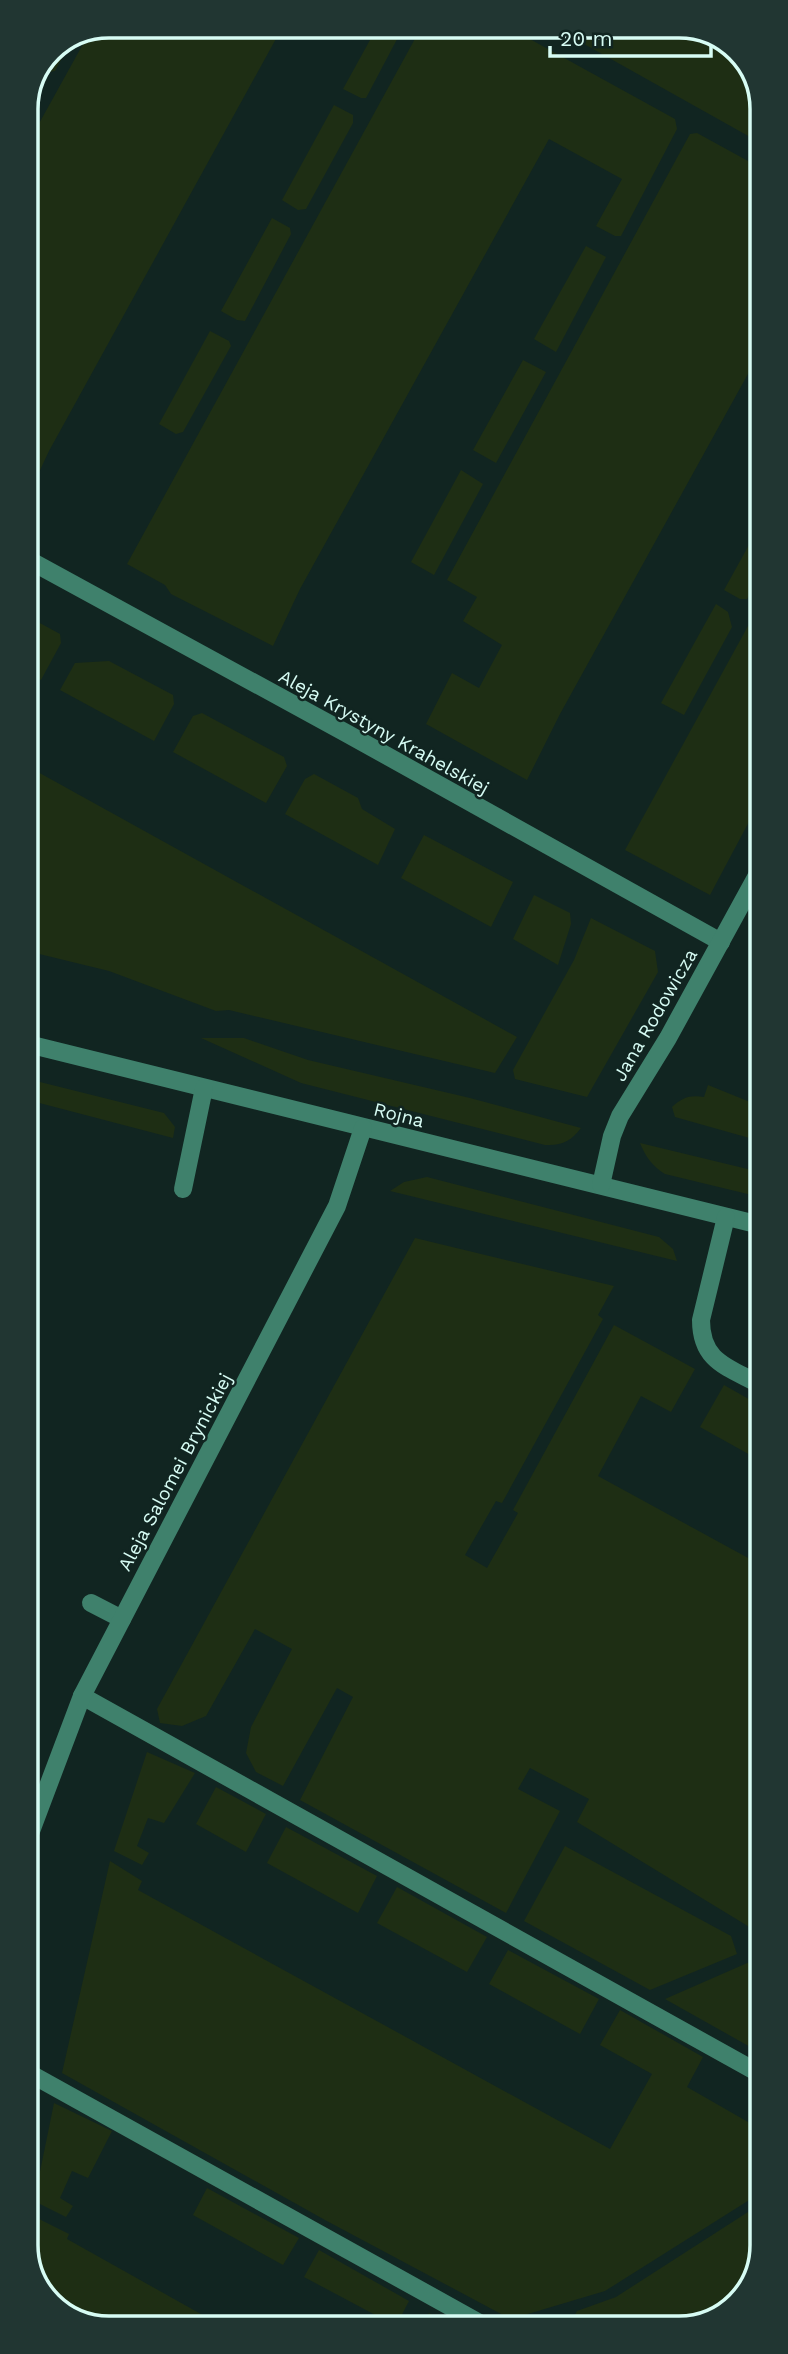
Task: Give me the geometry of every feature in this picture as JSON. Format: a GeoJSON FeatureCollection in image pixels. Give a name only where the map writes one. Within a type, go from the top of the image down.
{"type":"FeatureCollection","features":[{"type":"Feature","properties":{"kind":"street","name":"Aleja Krystyny Krahelskiej"},"geometry":{"type":"LineString","coordinates":[[38,565],[346,733],[720,943]]}},
{"type":"Feature","properties":{"kind":"street","name":"Jana Rodowicza"},"geometry":{"type":"LineString","coordinates":[[601,1185],[612,1136],[620,1116],[668,1038],[750,888]]}},
{"type":"Feature","properties":{"kind":"street","name":"Rojna"},"geometry":{"type":"LineString","coordinates":[[38,1047],[750,1223]]}},
{"type":"Feature","properties":{"kind":"street"},"geometry":{"type":"LineString","coordinates":[[183,1189],[204,1087]]}},
{"type":"Feature","properties":{"kind":"street","name":"Aleja Salomei Brynickiej"},"geometry":{"type":"LineString","coordinates":[[38,1815],[82,1696],[337,1206],[363,1128]]}},
{"type":"Feature","properties":{"kind":"street"},"geometry":{"type":"LineString","coordinates":[[726,1217],[701,1320],[701,1335],[706,1350],[716,1360],[750,1379]]}},
{"type":"Feature","properties":{"kind":"street"},"geometry":{"type":"LineString","coordinates":[[91,1602],[122,1619]]}},
{"type":"Feature","properties":{"kind":"street"},"geometry":{"type":"LineString","coordinates":[[82,1696],[750,2068]]}},
{"type":"Feature","properties":{"kind":"street"},"geometry":{"type":"LineString","coordinates":[[38,2078],[466,2316]]}},
{"type":"Feature","properties":{"kind":"green space"},"geometry":{"type":"Polygon","coordinates":[[[110,38],[276,38],[38,474],[38,125],[83,44],[110,38]]]}},
{"type":"Feature","properties":{"kind":"green space"},"geometry":{"type":"Polygon","coordinates":[[[367,38],[397,39],[366,98],[361,98],[343,89],[370,40],[367,38]]]}},
{"type":"Feature","properties":{"kind":"green space"},"geometry":{"type":"Polygon","coordinates":[[[415,39],[529,39],[675,119],[677,129],[621,236],[615,236],[596,226],[622,179],[549,139],[300,589],[273,646],[171,594],[165,585],[127,564],[415,39]]]}},
{"type":"Feature","properties":{"kind":"green space"},"geometry":{"type":"Polygon","coordinates":[[[575,39],[683,39],[714,48],[735,66],[744,82],[749,100],[750,137],[575,39]]]}},
{"type":"Feature","properties":{"kind":"green space"},"geometry":{"type":"Polygon","coordinates":[[[63,55],[55,71],[49,72],[63,55]]]}},
{"type":"Feature","properties":{"kind":"green space"},"geometry":{"type":"Polygon","coordinates":[[[334,105],[353,115],[353,123],[306,209],[298,210],[282,200],[334,105]]]}},
{"type":"Feature","properties":{"kind":"green space"},"geometry":{"type":"Polygon","coordinates":[[[697,133],[750,162],[750,370],[560,714],[527,780],[426,724],[452,673],[479,688],[502,645],[463,621],[477,597],[447,580],[690,134],[697,133]]]}},
{"type":"Feature","properties":{"kind":"green space"},"geometry":{"type":"Polygon","coordinates":[[[272,218],[290,228],[291,234],[245,321],[237,320],[221,311],[272,218]]]}},
{"type":"Feature","properties":{"kind":"green space"},"geometry":{"type":"Polygon","coordinates":[[[586,246],[606,257],[556,352],[534,339],[586,246]]]}},
{"type":"Feature","properties":{"kind":"green space"},"geometry":{"type":"Polygon","coordinates":[[[210,331],[229,341],[231,346],[183,432],[176,434],[159,424],[210,331]]]}},
{"type":"Feature","properties":{"kind":"green space"},"geometry":{"type":"Polygon","coordinates":[[[523,360],[546,372],[496,463],[473,450],[523,360]]]}},
{"type":"Feature","properties":{"kind":"green space"},"geometry":{"type":"Polygon","coordinates":[[[461,470],[483,484],[434,575],[411,562],[461,470]]]}},
{"type":"Feature","properties":{"kind":"green space"},"geometry":{"type":"Polygon","coordinates":[[[750,543],[750,594],[747,599],[740,599],[724,590],[750,543]]]}},
{"type":"Feature","properties":{"kind":"green space"},"geometry":{"type":"Polygon","coordinates":[[[716,604],[728,612],[732,627],[684,715],[661,703],[716,604]]]}},
{"type":"Feature","properties":{"kind":"green space"},"geometry":{"type":"Polygon","coordinates":[[[38,622],[60,634],[61,643],[41,680],[38,678],[38,622]]]}},
{"type":"Feature","properties":{"kind":"green space"},"geometry":{"type":"Polygon","coordinates":[[[748,626],[750,627],[750,820],[710,895],[625,850],[748,626]]]}},
{"type":"Feature","properties":{"kind":"green space"},"geometry":{"type":"Polygon","coordinates":[[[109,661],[173,695],[174,704],[154,741],[60,690],[75,663],[109,661]]]}},
{"type":"Feature","properties":{"kind":"green space"},"geometry":{"type":"Polygon","coordinates":[[[202,713],[284,757],[287,766],[266,803],[173,752],[193,716],[202,713]]]}},
{"type":"Feature","properties":{"kind":"green space"},"geometry":{"type":"Polygon","coordinates":[[[38,772],[517,1037],[495,1073],[229,1010],[216,1011],[109,971],[38,954],[38,772]]]}},
{"type":"Feature","properties":{"kind":"green space"},"geometry":{"type":"Polygon","coordinates":[[[314,774],[358,798],[362,809],[395,829],[378,865],[285,814],[305,779],[314,774]]]}},
{"type":"Feature","properties":{"kind":"green space"},"geometry":{"type":"Polygon","coordinates":[[[424,835],[513,882],[491,927],[401,878],[424,835]]]}},
{"type":"Feature","properties":{"kind":"green space"},"geometry":{"type":"Polygon","coordinates":[[[534,895],[570,913],[571,924],[558,965],[513,939],[534,895]]]}},
{"type":"Feature","properties":{"kind":"green space"},"geometry":{"type":"Polygon","coordinates":[[[591,918],[655,951],[658,972],[587,1097],[515,1079],[513,1070],[574,960],[591,918]]]}},
{"type":"Feature","properties":{"kind":"green space"},"geometry":{"type":"Polygon","coordinates":[[[201,1038],[244,1038],[308,1060],[470,1098],[581,1128],[566,1142],[545,1145],[301,1083],[201,1038]]]}},
{"type":"Feature","properties":{"kind":"green space"},"geometry":{"type":"Polygon","coordinates":[[[38,1082],[164,1113],[175,1127],[173,1138],[38,1103],[38,1082]]]}},
{"type":"Feature","properties":{"kind":"green space"},"geometry":{"type":"Polygon","coordinates":[[[708,1085],[750,1102],[750,1138],[675,1117],[672,1107],[680,1101],[695,1096],[704,1097],[708,1085]]]}},
{"type":"Feature","properties":{"kind":"green space"},"geometry":{"type":"Polygon","coordinates":[[[640,1143],[750,1170],[750,1195],[665,1174],[644,1152],[640,1143]]]}},
{"type":"Feature","properties":{"kind":"green space"},"geometry":{"type":"Polygon","coordinates":[[[427,1177],[659,1237],[673,1249],[677,1261],[390,1191],[404,1182],[427,1177]]]}},
{"type":"Feature","properties":{"kind":"green space"},"geometry":{"type":"Polygon","coordinates":[[[415,1238],[614,1286],[598,1315],[603,1319],[502,1503],[496,1501],[465,1555],[487,1568],[518,1513],[513,1510],[614,1325],[695,1369],[671,1412],[641,1396],[598,1476],[750,1559],[750,1927],[577,1822],[589,1799],[530,1768],[518,1789],[560,1811],[506,1913],[300,1800],[353,1697],[337,1688],[283,1786],[256,1772],[246,1753],[251,1727],[292,1649],[255,1629],[206,1716],[182,1726],[160,1723],[157,1709],[415,1238]]]}},
{"type":"Feature","properties":{"kind":"green space"},"geometry":{"type":"Polygon","coordinates":[[[724,1385],[750,1400],[750,1455],[700,1427],[724,1385]]]}},
{"type":"Feature","properties":{"kind":"green space"},"geometry":{"type":"Polygon","coordinates":[[[147,1752],[195,1773],[164,1823],[148,1818],[137,1846],[149,1853],[142,1865],[114,1851],[147,1752]]]}},
{"type":"Feature","properties":{"kind":"green space"},"geometry":{"type":"Polygon","coordinates":[[[216,1787],[266,1814],[246,1852],[196,1824],[216,1787]]]}},
{"type":"Feature","properties":{"kind":"green space"},"geometry":{"type":"Polygon","coordinates":[[[286,1827],[377,1876],[358,1913],[267,1863],[286,1827]]]}},
{"type":"Feature","properties":{"kind":"green space"},"geometry":{"type":"Polygon","coordinates":[[[565,1846],[731,1936],[737,1954],[650,1990],[524,1921],[565,1846]]]}},
{"type":"Feature","properties":{"kind":"green space"},"geometry":{"type":"Polygon","coordinates":[[[110,1861],[142,1881],[138,1890],[610,2149],[652,2074],[600,2045],[620,2010],[703,2057],[687,2087],[750,2123],[750,2200],[605,2291],[522,2316],[504,2316],[325,2220],[62,2073],[110,1861]]]}},
{"type":"Feature","properties":{"kind":"green space"},"geometry":{"type":"Polygon","coordinates":[[[397,1887],[487,1937],[467,1972],[377,1923],[397,1887]]]}},
{"type":"Feature","properties":{"kind":"green space"},"geometry":{"type":"Polygon","coordinates":[[[508,1950],[599,1999],[580,2034],[489,1984],[508,1950]]]}},
{"type":"Feature","properties":{"kind":"green space"},"geometry":{"type":"Polygon","coordinates":[[[750,1962],[750,2047],[665,1999],[750,1962]]]}},
{"type":"Feature","properties":{"kind":"green space"},"geometry":{"type":"Polygon","coordinates":[[[54,2103],[112,2131],[88,2178],[72,2171],[60,2198],[73,2206],[66,2217],[38,2203],[38,2181],[54,2103]]]}},
{"type":"Feature","properties":{"kind":"green space"},"geometry":{"type":"Polygon","coordinates":[[[207,2188],[299,2238],[283,2265],[193,2215],[207,2188]]]}},
{"type":"Feature","properties":{"kind":"green space"},"geometry":{"type":"Polygon","coordinates":[[[750,2211],[750,2244],[746,2267],[735,2288],[718,2304],[697,2313],[678,2316],[574,2316],[577,2311],[616,2297],[750,2211]]]}},
{"type":"Feature","properties":{"kind":"green space"},"geometry":{"type":"Polygon","coordinates":[[[38,2218],[69,2234],[67,2239],[203,2315],[105,2315],[78,2308],[56,2291],[46,2276],[39,2254],[38,2218]]]}},
{"type":"Feature","properties":{"kind":"green space"},"geometry":{"type":"Polygon","coordinates":[[[319,2250],[409,2301],[401,2316],[376,2315],[304,2277],[319,2250]]]}}]}
